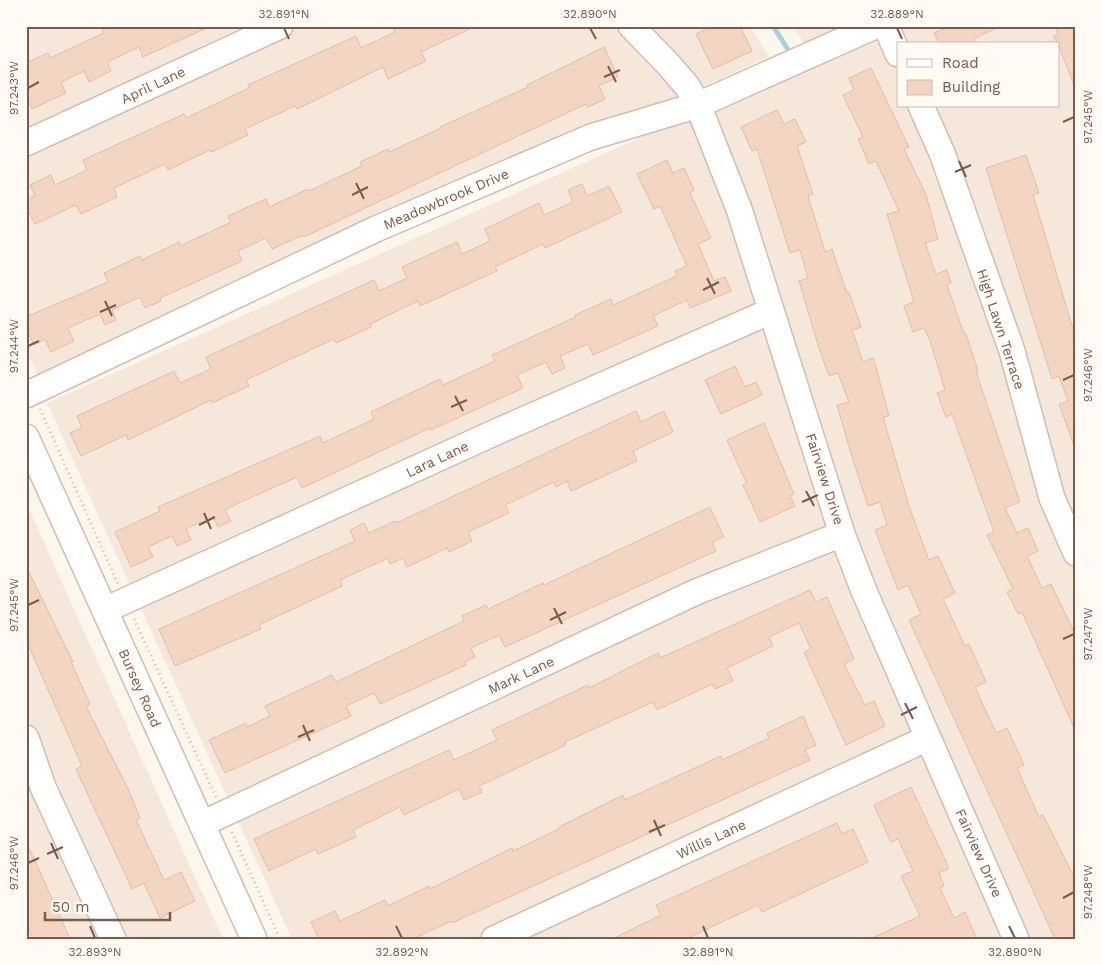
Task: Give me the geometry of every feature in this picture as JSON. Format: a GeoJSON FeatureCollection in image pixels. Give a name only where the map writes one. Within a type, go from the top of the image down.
{"type":"FeatureCollection","features":[{"type":"Feature","properties":{"kind":"street","name":"April Lane"},"geometry":{"type":"LineString","coordinates":[[26,143],[280,26]]}},
{"type":"Feature","properties":{"kind":"street","name":"Fairview Drive"},"geometry":{"type":"LineString","coordinates":[[631,26],[687,86],[698,105],[739,209],[842,534],[864,591],[1016,939]]}},
{"type":"Feature","properties":{"kind":"street","name":"Meadowbrook Drive"},"geometry":{"type":"LineString","coordinates":[[29,393],[385,226],[591,137],[625,125],[698,105],[875,26]]}},
{"type":"Feature","properties":{"kind":"street"},"geometry":{"type":"LineString","coordinates":[[886,26],[897,52]]}},
{"type":"Feature","properties":{"kind":"street","name":"High Lawn Terrace"},"geometry":{"type":"LineString","coordinates":[[922,108],[942,153],[1012,352],[1052,498],[1076,553]]}},
{"type":"Feature","properties":{"kind":"street","name":"Lara Lane"},"geometry":{"type":"LineString","coordinates":[[115,606],[496,432],[771,311]]}},
{"type":"Feature","properties":{"kind":"street","name":"Bursey Road"},"geometry":{"type":"LineString","coordinates":[[26,437],[115,606],[202,824],[254,939]]}},
{"type":"Feature","properties":{"kind":"street","name":"Mark Lane"},"geometry":{"type":"LineString","coordinates":[[202,824],[696,592],[842,534]]}},
{"type":"Feature","properties":{"kind":"street"},"geometry":{"type":"LineString","coordinates":[[26,738],[43,787],[113,939]]}},
{"type":"Feature","properties":{"kind":"street","name":"Willis Lane"},"geometry":{"type":"LineString","coordinates":[[494,939],[928,738]]}},
{"type":"Feature","properties":{"kind":"path"},"geometry":{"type":"LineString","coordinates":[[29,393],[115,606],[224,814],[280,939]]}},
{"type":"Feature","properties":{"kind":"shaded area"},"geometry":{"type":"Polygon","coordinates":[[[26,26],[750,26],[769,57],[672,100],[578,128],[38,376],[26,351],[26,26]]]}},
{"type":"Feature","properties":{"kind":"shaded area"},"geometry":{"type":"Polygon","coordinates":[[[793,26],[847,26],[806,46],[793,26]]]}},
{"type":"Feature","properties":{"kind":"shaded area"},"geometry":{"type":"Polygon","coordinates":[[[890,26],[1076,26],[1076,939],[292,939],[47,403],[890,26]]]}},
{"type":"Feature","properties":{"kind":"shaded area"},"geometry":{"type":"Polygon","coordinates":[[[26,503],[223,939],[26,939],[26,503]]]}},
{"type":"Feature","properties":{"kind":"building"},"geometry":{"type":"Polygon","coordinates":[[[101,26],[211,26],[143,57],[139,47],[107,62],[111,71],[89,82],[84,71],[61,82],[66,93],[32,109],[26,97],[26,63],[48,53],[50,58],[104,33],[101,26]]]}},
{"type":"Feature","properties":{"kind":"building"},"geometry":{"type":"Polygon","coordinates":[[[392,26],[476,26],[421,52],[426,61],[388,79],[383,67],[297,109],[295,106],[245,129],[248,135],[211,152],[210,150],[168,170],[165,164],[114,188],[117,197],[81,214],[76,205],[35,224],[26,206],[26,200],[35,196],[30,185],[51,175],[55,185],[87,170],[83,160],[184,114],[186,118],[249,88],[248,85],[356,36],[361,48],[395,32],[392,26]]]}},
{"type":"Feature","properties":{"kind":"building"},"geometry":{"type":"Polygon","coordinates":[[[712,26],[740,26],[752,51],[713,69],[696,34],[712,26]]]}},
{"type":"Feature","properties":{"kind":"building"},"geometry":{"type":"Polygon","coordinates":[[[949,26],[1001,26],[973,39],[974,42],[938,42],[934,33],[949,26]]]}},
{"type":"Feature","properties":{"kind":"building"},"geometry":{"type":"Polygon","coordinates":[[[1055,26],[1076,26],[1076,90],[1060,49],[1060,42],[1057,42],[1053,36],[1058,34],[1055,26]]]}},
{"type":"Feature","properties":{"kind":"building"},"geometry":{"type":"Polygon","coordinates":[[[604,47],[618,77],[599,86],[605,99],[588,107],[586,104],[304,237],[303,235],[272,249],[266,238],[238,251],[242,261],[160,298],[161,301],[145,308],[140,297],[112,310],[116,320],[105,325],[100,314],[68,328],[74,341],[51,352],[45,339],[34,345],[26,328],[26,317],[108,282],[104,273],[140,256],[142,260],[179,242],[180,246],[231,222],[228,216],[266,199],[269,207],[308,189],[309,191],[362,166],[360,162],[388,149],[389,152],[528,87],[527,85],[604,47]]]}},
{"type":"Feature","properties":{"kind":"building"},"geometry":{"type":"Polygon","coordinates":[[[871,68],[909,147],[904,149],[926,195],[938,239],[925,243],[936,274],[947,270],[951,283],[947,285],[964,334],[966,334],[978,371],[976,372],[1020,502],[1005,508],[1017,533],[1028,528],[1038,551],[1027,556],[1042,588],[1051,584],[1076,636],[1076,732],[1022,612],[1018,614],[1007,592],[1013,589],[987,535],[994,532],[952,414],[946,417],[937,393],[945,390],[930,341],[924,328],[913,332],[904,306],[914,302],[887,214],[899,211],[876,161],[869,164],[858,139],[863,137],[843,95],[854,90],[849,78],[871,68]]]}},
{"type":"Feature","properties":{"kind":"building"},"geometry":{"type":"Polygon","coordinates":[[[777,110],[784,124],[795,119],[806,142],[797,146],[813,194],[808,196],[825,252],[832,249],[847,293],[849,292],[861,327],[852,330],[863,362],[873,358],[889,416],[883,417],[909,506],[929,560],[938,556],[955,593],[943,599],[965,646],[969,644],[986,682],[975,687],[996,733],[1007,728],[1024,765],[1017,768],[1039,817],[1043,815],[1076,881],[1076,939],[1055,939],[909,620],[921,614],[908,585],[898,590],[875,530],[887,525],[880,502],[868,506],[853,460],[837,405],[849,402],[838,373],[829,376],[819,348],[799,281],[808,278],[800,250],[790,253],[757,149],[752,151],[741,127],[777,110]]]}},
{"type":"Feature","properties":{"kind":"building"},"geometry":{"type":"Polygon","coordinates":[[[1026,155],[1039,193],[1033,195],[1076,339],[1076,445],[1074,445],[1059,404],[1068,401],[1059,376],[1052,379],[986,168],[1026,155]]]}},
{"type":"Feature","properties":{"kind":"building"},"geometry":{"type":"Polygon","coordinates":[[[667,160],[673,173],[684,168],[694,190],[690,193],[711,238],[698,244],[714,281],[725,277],[731,291],[690,308],[687,300],[653,316],[658,326],[593,355],[588,344],[560,356],[565,368],[552,374],[546,362],[517,375],[523,388],[431,430],[430,428],[302,488],[297,477],[243,501],[225,510],[231,521],[218,527],[213,516],[186,529],[191,540],[177,546],[172,536],[148,547],[153,557],[131,567],[115,532],[160,511],[158,507],[320,436],[323,443],[374,419],[371,412],[440,379],[443,385],[495,361],[492,355],[576,317],[575,315],[611,299],[613,305],[677,276],[675,271],[687,266],[660,206],[654,209],[637,174],[667,160]]]}},
{"type":"Feature","properties":{"kind":"building"},"geometry":{"type":"Polygon","coordinates":[[[582,184],[587,196],[609,186],[622,212],[545,248],[543,244],[495,267],[497,271],[420,306],[418,301],[370,324],[371,327],[336,343],[334,339],[293,358],[246,380],[249,386],[212,403],[211,400],[128,440],[126,435],[81,456],[70,433],[82,428],[77,416],[174,371],[180,383],[211,369],[206,357],[374,280],[379,291],[407,278],[402,267],[457,242],[462,254],[490,241],[485,229],[539,203],[544,215],[573,202],[568,190],[582,184]]]}},
{"type":"Feature","properties":{"kind":"building"},"geometry":{"type":"Polygon","coordinates":[[[735,366],[745,387],[756,382],[762,395],[721,414],[705,380],[735,366]]]}},
{"type":"Feature","properties":{"kind":"building"},"geometry":{"type":"Polygon","coordinates":[[[636,411],[641,422],[664,411],[673,432],[633,451],[637,461],[571,491],[567,481],[556,487],[554,482],[505,505],[509,513],[468,532],[472,541],[449,552],[447,548],[407,567],[403,558],[390,564],[388,558],[340,580],[342,586],[259,625],[261,629],[175,666],[159,629],[355,541],[350,530],[364,523],[369,533],[395,521],[396,523],[636,411]]]}},
{"type":"Feature","properties":{"kind":"building"},"geometry":{"type":"Polygon","coordinates":[[[764,423],[794,494],[790,496],[795,506],[760,522],[743,485],[747,484],[727,440],[764,423]]]}},
{"type":"Feature","properties":{"kind":"building"},"geometry":{"type":"Polygon","coordinates":[[[710,507],[724,537],[712,542],[716,551],[505,647],[499,635],[471,648],[475,657],[465,662],[466,665],[380,704],[374,693],[346,706],[351,716],[225,773],[209,740],[246,723],[247,727],[270,716],[265,706],[332,675],[336,682],[464,621],[462,616],[486,605],[488,609],[543,583],[544,585],[710,507]]]}},
{"type":"Feature","properties":{"kind":"building"},"geometry":{"type":"Polygon","coordinates":[[[26,566],[73,662],[71,662],[90,704],[86,706],[128,789],[140,818],[136,820],[164,880],[181,872],[195,901],[160,918],[144,883],[132,889],[76,769],[82,766],[26,640],[26,566]]]}},
{"type":"Feature","properties":{"kind":"building"},"geometry":{"type":"Polygon","coordinates":[[[810,590],[816,602],[827,597],[854,659],[844,664],[865,705],[874,701],[885,726],[846,745],[804,652],[811,649],[799,623],[769,637],[773,646],[727,668],[733,681],[715,689],[712,684],[657,710],[653,702],[565,742],[566,745],[479,786],[482,792],[464,800],[459,789],[404,815],[400,807],[353,830],[356,837],[318,854],[316,849],[269,871],[254,839],[449,750],[454,760],[497,740],[492,730],[588,685],[589,688],[658,653],[660,658],[810,590]]]}},
{"type":"Feature","properties":{"kind":"building"},"geometry":{"type":"Polygon","coordinates":[[[803,716],[816,745],[805,750],[810,760],[452,923],[451,921],[413,939],[319,939],[311,922],[335,911],[340,921],[385,900],[388,906],[429,886],[430,889],[512,848],[513,851],[559,829],[559,827],[623,795],[625,800],[721,756],[722,760],[769,738],[767,733],[803,716]]]}},
{"type":"Feature","properties":{"kind":"building"},"geometry":{"type":"Polygon","coordinates":[[[911,787],[949,868],[939,873],[944,886],[940,888],[954,918],[965,912],[977,939],[870,939],[920,916],[901,876],[913,871],[898,839],[891,842],[874,805],[911,787]]]}},
{"type":"Feature","properties":{"kind":"building"},"geometry":{"type":"Polygon","coordinates":[[[837,823],[842,834],[853,829],[868,862],[762,912],[758,905],[686,939],[612,939],[661,915],[656,905],[837,823]]]}},
{"type":"Feature","properties":{"kind":"building"},"geometry":{"type":"Polygon","coordinates":[[[26,842],[70,939],[33,939],[26,923],[26,842]]]}},
{"type":"Feature","properties":{"kind":"waterway"},"geometry":{"type":"LineString","coordinates":[[773,26],[787,48]]}}]}
